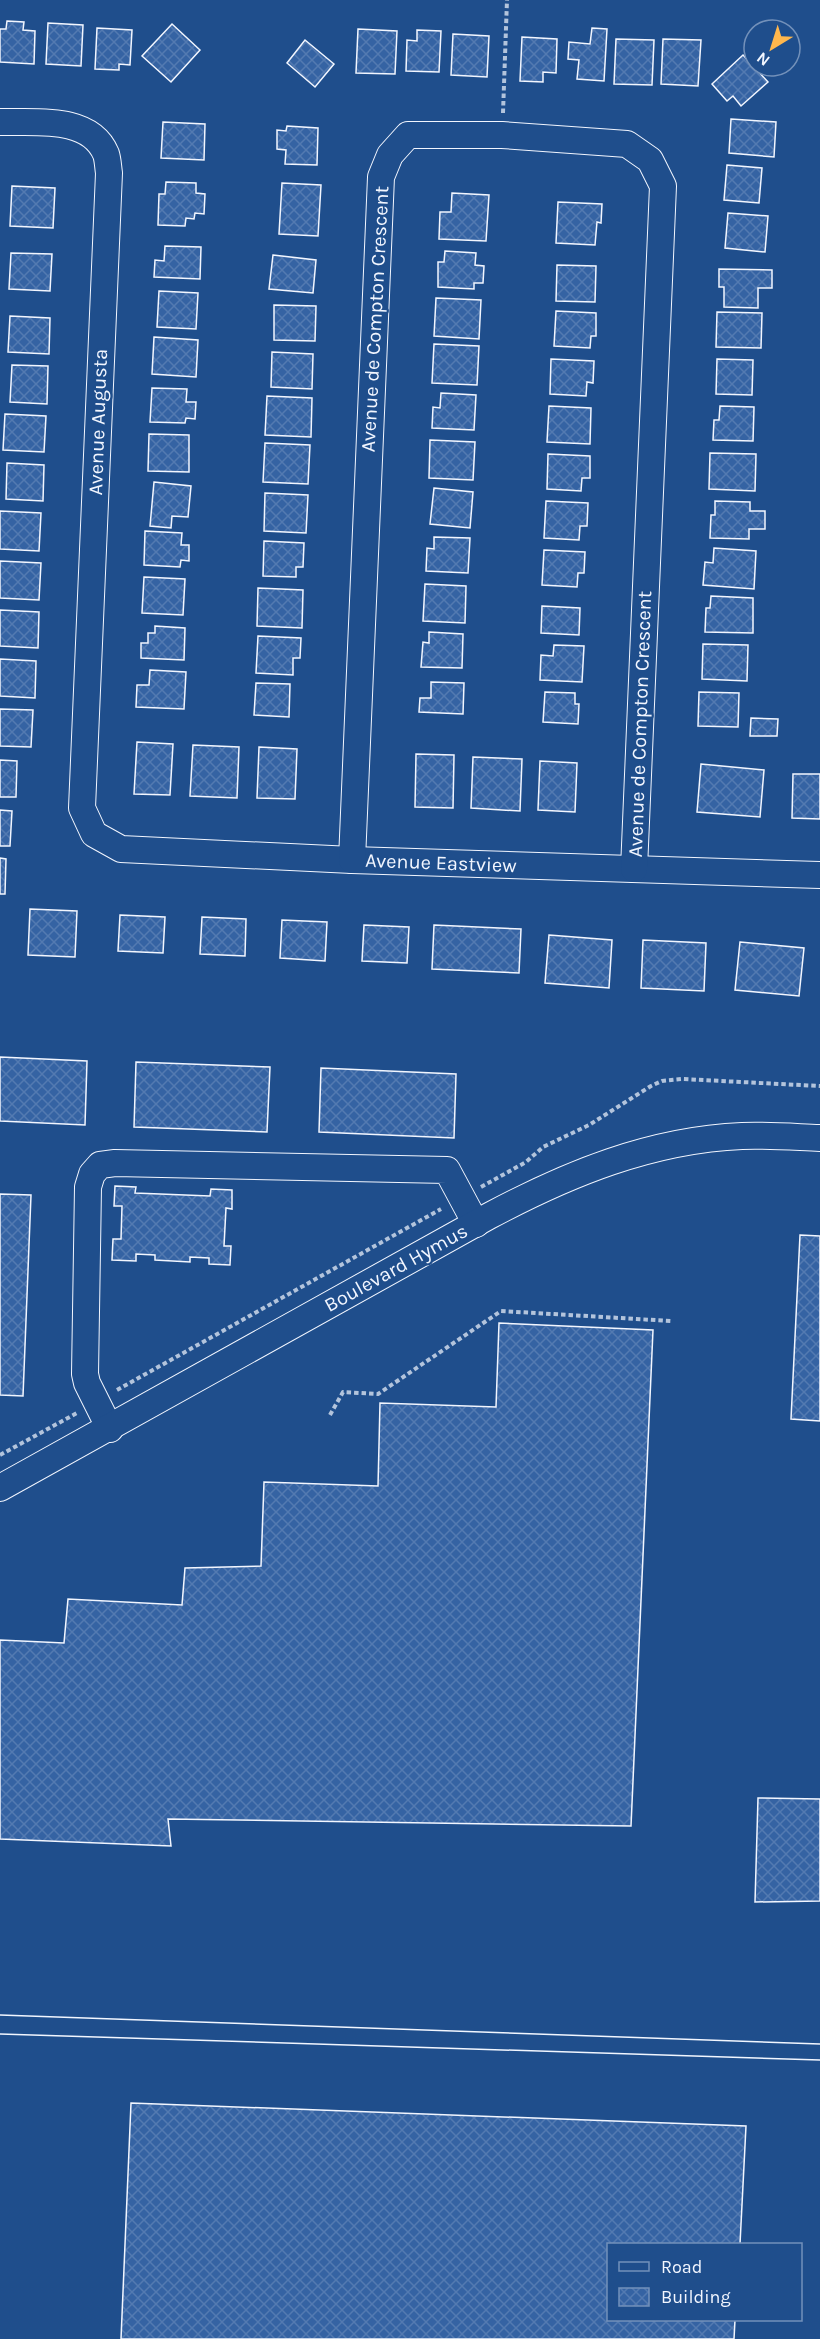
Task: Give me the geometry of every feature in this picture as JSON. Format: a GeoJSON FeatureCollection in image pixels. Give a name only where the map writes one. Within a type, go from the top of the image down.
{"type":"FeatureCollection","features":[{"type":"Feature","properties":{"kind":"street","name":"Avenue Augusta"},"geometry":{"type":"LineString","coordinates":[[0,122],[65,124],[82,129],[95,138],[106,155],[109,173],[82,808]]}},
{"type":"Feature","properties":{"kind":"street","name":"Avenue de Compton Crescent"},"geometry":{"type":"LineString","coordinates":[[352,860],[381,177],[390,155],[408,135],[502,135],[627,144],[650,160],[663,186],[634,869]]}},
{"type":"Feature","properties":{"kind":"street","name":"Avenue Eastview"},"geometry":{"type":"LineString","coordinates":[[82,808],[94,834],[122,849],[352,860],[820,875]]}},
{"type":"Feature","properties":{"kind":"street","name":"Boulevard Hymus"},"geometry":{"type":"LineString","coordinates":[[0,1488],[563,1178],[648,1150],[696,1141],[741,1136],[820,1138]]}},
{"type":"Feature","properties":{"kind":"street"},"geometry":{"type":"LineString","coordinates":[[110,1429],[91,1393],[85,1374],[88,1187],[92,1174],[100,1165],[150,1163],[447,1170],[476,1224]]}},
{"type":"Feature","properties":{"kind":"path"},"geometry":{"type":"LineString","coordinates":[[503,117],[507,0]]}},
{"type":"Feature","properties":{"kind":"path"},"geometry":{"type":"LineString","coordinates":[[475,1190],[526,1162],[543,1147],[589,1125],[651,1086],[663,1081],[682,1079],[820,1086]]}},
{"type":"Feature","properties":{"kind":"path","name":"Boulevard Hymus"},"geometry":{"type":"LineString","coordinates":[[108,1395],[451,1204]]}},
{"type":"Feature","properties":{"kind":"path"},"geometry":{"type":"LineString","coordinates":[[330,1415],[343,1392],[378,1394],[501,1311],[670,1321]]}},
{"type":"Feature","properties":{"kind":"path"},"geometry":{"type":"LineString","coordinates":[[0,1455],[82,1409]]}},
{"type":"Feature","properties":{"kind":"building"},"geometry":{"type":"Polygon","coordinates":[[[7,21],[24,22],[23,30],[35,31],[34,64],[0,62],[0,29],[6,29],[7,21]]]}},
{"type":"Feature","properties":{"kind":"building"},"geometry":{"type":"Polygon","coordinates":[[[48,23],[83,25],[81,66],[46,64],[48,23]]]}},
{"type":"Feature","properties":{"kind":"building"},"geometry":{"type":"Polygon","coordinates":[[[172,24],[200,50],[171,82],[142,56],[172,24]]]}},
{"type":"Feature","properties":{"kind":"building"},"geometry":{"type":"Polygon","coordinates":[[[97,28],[132,30],[130,65],[119,64],[119,70],[95,69],[97,28]]]}},
{"type":"Feature","properties":{"kind":"building"},"geometry":{"type":"Polygon","coordinates":[[[592,28],[607,29],[604,81],[577,79],[579,60],[568,59],[569,42],[590,44],[592,28]]]}},
{"type":"Feature","properties":{"kind":"building"},"geometry":{"type":"Polygon","coordinates":[[[358,29],[397,31],[395,74],[356,73],[358,29]]]}},
{"type":"Feature","properties":{"kind":"building"},"geometry":{"type":"Polygon","coordinates":[[[417,30],[441,31],[439,72],[406,71],[407,40],[417,41],[417,30]]]}},
{"type":"Feature","properties":{"kind":"building"},"geometry":{"type":"Polygon","coordinates":[[[453,34],[489,36],[487,77],[451,75],[453,34]]]}},
{"type":"Feature","properties":{"kind":"building"},"geometry":{"type":"Polygon","coordinates":[[[522,37],[557,39],[556,73],[543,72],[543,82],[520,81],[522,37]]]}},
{"type":"Feature","properties":{"kind":"building"},"geometry":{"type":"Polygon","coordinates":[[[616,39],[654,40],[652,85],[614,84],[616,39]]]}},
{"type":"Feature","properties":{"kind":"building"},"geometry":{"type":"Polygon","coordinates":[[[663,39],[701,40],[698,86],[661,84],[663,39]]]}},
{"type":"Feature","properties":{"kind":"building"},"geometry":{"type":"Polygon","coordinates":[[[305,40],[334,64],[315,87],[287,63],[305,40]]]}},
{"type":"Feature","properties":{"kind":"building"},"geometry":{"type":"Polygon","coordinates":[[[742,56],[742,78],[764,78],[768,82],[741,106],[733,96],[727,101],[712,84],[742,56]]]}},
{"type":"Feature","properties":{"kind":"building"},"geometry":{"type":"Polygon","coordinates":[[[731,119],[776,122],[774,157],[729,153],[731,119]]]}},
{"type":"Feature","properties":{"kind":"building"},"geometry":{"type":"Polygon","coordinates":[[[163,122],[205,124],[204,160],[161,158],[163,122]]]}},
{"type":"Feature","properties":{"kind":"building"},"geometry":{"type":"Polygon","coordinates":[[[287,126],[318,128],[317,165],[285,164],[286,150],[277,149],[277,130],[286,131],[287,126]]]}},
{"type":"Feature","properties":{"kind":"building"},"geometry":{"type":"Polygon","coordinates":[[[727,165],[762,168],[759,203],[724,200],[727,165]]]}},
{"type":"Feature","properties":{"kind":"building"},"geometry":{"type":"Polygon","coordinates":[[[166,182],[196,183],[196,193],[205,194],[204,214],[195,213],[194,219],[186,218],[185,226],[158,225],[159,194],[165,194],[166,182]]]}},
{"type":"Feature","properties":{"kind":"building"},"geometry":{"type":"Polygon","coordinates":[[[282,183],[321,185],[318,236],[279,234],[282,183]]]}},
{"type":"Feature","properties":{"kind":"building"},"geometry":{"type":"Polygon","coordinates":[[[12,186],[55,188],[53,228],[10,226],[12,186]]]}},
{"type":"Feature","properties":{"kind":"building"},"geometry":{"type":"Polygon","coordinates":[[[452,193],[489,195],[486,241],[439,239],[440,212],[451,212],[452,193]]]}},
{"type":"Feature","properties":{"kind":"building"},"geometry":{"type":"Polygon","coordinates":[[[558,202],[602,204],[601,223],[597,222],[595,245],[556,243],[558,202]]]}},
{"type":"Feature","properties":{"kind":"building"},"geometry":{"type":"Polygon","coordinates":[[[728,213],[768,216],[765,252],[725,248],[728,213]]]}},
{"type":"Feature","properties":{"kind":"building"},"geometry":{"type":"Polygon","coordinates":[[[165,246],[201,247],[200,279],[154,277],[155,260],[164,261],[165,246]]]}},
{"type":"Feature","properties":{"kind":"building"},"geometry":{"type":"Polygon","coordinates":[[[445,251],[476,253],[475,265],[484,266],[483,283],[474,283],[474,289],[438,287],[438,262],[444,262],[445,251]]]}},
{"type":"Feature","properties":{"kind":"building"},"geometry":{"type":"Polygon","coordinates":[[[11,253],[52,254],[50,291],[9,289],[11,253]]]}},
{"type":"Feature","properties":{"kind":"building"},"geometry":{"type":"Polygon","coordinates":[[[273,255],[316,260],[313,293],[269,289],[273,255]]]}},
{"type":"Feature","properties":{"kind":"building"},"geometry":{"type":"Polygon","coordinates":[[[557,265],[596,266],[595,302],[556,301],[557,265]]]}},
{"type":"Feature","properties":{"kind":"building"},"geometry":{"type":"Polygon","coordinates":[[[719,269],[772,270],[772,288],[758,288],[758,308],[724,307],[724,287],[719,287],[719,269]]]}},
{"type":"Feature","properties":{"kind":"building"},"geometry":{"type":"Polygon","coordinates":[[[159,291],[198,293],[196,329],[157,327],[159,291]]]}},
{"type":"Feature","properties":{"kind":"building"},"geometry":{"type":"Polygon","coordinates":[[[436,298],[481,300],[479,339],[434,336],[436,298]]]}},
{"type":"Feature","properties":{"kind":"building"},"geometry":{"type":"Polygon","coordinates":[[[274,305],[316,306],[315,341],[274,340],[274,305]]]}},
{"type":"Feature","properties":{"kind":"building"},"geometry":{"type":"Polygon","coordinates":[[[556,311],[596,313],[596,336],[591,336],[590,348],[554,346],[556,311]]]}},
{"type":"Feature","properties":{"kind":"building"},"geometry":{"type":"Polygon","coordinates":[[[717,312],[762,313],[761,348],[716,347],[717,312]]]}},
{"type":"Feature","properties":{"kind":"building"},"geometry":{"type":"Polygon","coordinates":[[[10,316],[50,318],[49,354],[8,352],[10,316]]]}},
{"type":"Feature","properties":{"kind":"building"},"geometry":{"type":"Polygon","coordinates":[[[154,337],[198,340],[196,377],[152,374],[154,337]]]}},
{"type":"Feature","properties":{"kind":"building"},"geometry":{"type":"Polygon","coordinates":[[[434,344],[479,346],[477,385],[432,383],[434,344]]]}},
{"type":"Feature","properties":{"kind":"building"},"geometry":{"type":"Polygon","coordinates":[[[272,352],[313,354],[312,389],[271,387],[272,352]]]}},
{"type":"Feature","properties":{"kind":"building"},"geometry":{"type":"Polygon","coordinates":[[[551,359],[594,361],[593,383],[587,382],[586,396],[550,394],[551,359]]]}},
{"type":"Feature","properties":{"kind":"building"},"geometry":{"type":"Polygon","coordinates":[[[717,359],[753,360],[752,395],[716,394],[717,359]]]}},
{"type":"Feature","properties":{"kind":"building"},"geometry":{"type":"Polygon","coordinates":[[[12,365],[48,366],[47,404],[10,402],[12,365]]]}},
{"type":"Feature","properties":{"kind":"building"},"geometry":{"type":"Polygon","coordinates":[[[152,388],[187,389],[186,402],[196,402],[195,419],[186,418],[185,423],[150,422],[152,388]]]}},
{"type":"Feature","properties":{"kind":"building"},"geometry":{"type":"Polygon","coordinates":[[[441,393],[476,395],[474,430],[432,428],[433,407],[440,408],[441,393]]]}},
{"type":"Feature","properties":{"kind":"building"},"geometry":{"type":"Polygon","coordinates":[[[267,396],[312,398],[311,437],[265,435],[267,396]]]}},
{"type":"Feature","properties":{"kind":"building"},"geometry":{"type":"Polygon","coordinates":[[[549,406],[591,408],[590,444],[547,442],[549,406]]]}},
{"type":"Feature","properties":{"kind":"building"},"geometry":{"type":"Polygon","coordinates":[[[720,406],[754,407],[753,441],[713,440],[714,420],[719,420],[720,406]]]}},
{"type":"Feature","properties":{"kind":"building"},"geometry":{"type":"Polygon","coordinates":[[[5,414],[46,416],[44,452],[3,450],[5,414]]]}},
{"type":"Feature","properties":{"kind":"building"},"geometry":{"type":"Polygon","coordinates":[[[149,434],[189,435],[189,472],[148,471],[149,434]]]}},
{"type":"Feature","properties":{"kind":"building"},"geometry":{"type":"Polygon","coordinates":[[[430,440],[475,442],[473,480],[429,478],[430,440]]]}},
{"type":"Feature","properties":{"kind":"building"},"geometry":{"type":"Polygon","coordinates":[[[265,443],[310,445],[308,484],[263,482],[265,443]]]}},
{"type":"Feature","properties":{"kind":"building"},"geometry":{"type":"Polygon","coordinates":[[[710,453],[756,454],[755,491],[709,489],[710,453]]]}},
{"type":"Feature","properties":{"kind":"building"},"geometry":{"type":"Polygon","coordinates":[[[548,454],[590,456],[590,478],[582,478],[581,491],[547,489],[548,454]]]}},
{"type":"Feature","properties":{"kind":"building"},"geometry":{"type":"Polygon","coordinates":[[[7,463],[44,465],[43,501],[6,499],[7,463]]]}},
{"type":"Feature","properties":{"kind":"building"},"geometry":{"type":"Polygon","coordinates":[[[154,482],[191,486],[188,517],[172,516],[171,528],[150,526],[154,482]]]}},
{"type":"Feature","properties":{"kind":"building"},"geometry":{"type":"Polygon","coordinates":[[[434,488],[473,492],[470,528],[430,524],[434,488]]]}},
{"type":"Feature","properties":{"kind":"building"},"geometry":{"type":"Polygon","coordinates":[[[265,493],[308,495],[306,533],[264,531],[265,493]]]}},
{"type":"Feature","properties":{"kind":"building"},"geometry":{"type":"Polygon","coordinates":[[[546,501],[588,503],[587,526],[580,526],[579,540],[544,538],[546,501]]]}},
{"type":"Feature","properties":{"kind":"building"},"geometry":{"type":"Polygon","coordinates":[[[715,501],[750,502],[750,511],[765,511],[765,529],[749,529],[749,539],[710,538],[711,515],[715,515],[715,501]]]}},
{"type":"Feature","properties":{"kind":"building"},"geometry":{"type":"Polygon","coordinates":[[[0,511],[41,513],[39,551],[0,549],[0,511]]]}},
{"type":"Feature","properties":{"kind":"building"},"geometry":{"type":"Polygon","coordinates":[[[145,531],[182,533],[181,545],[189,545],[189,561],[181,560],[180,567],[144,565],[145,531]]]}},
{"type":"Feature","properties":{"kind":"building"},"geometry":{"type":"Polygon","coordinates":[[[434,537],[470,538],[468,573],[426,571],[427,548],[434,549],[434,537]]]}},
{"type":"Feature","properties":{"kind":"building"},"geometry":{"type":"Polygon","coordinates":[[[264,541],[304,543],[303,567],[296,567],[296,577],[263,576],[264,541]]]}},
{"type":"Feature","properties":{"kind":"building"},"geometry":{"type":"Polygon","coordinates":[[[714,548],[756,551],[754,589],[703,585],[705,562],[713,563],[714,548]]]}},
{"type":"Feature","properties":{"kind":"building"},"geometry":{"type":"Polygon","coordinates":[[[544,550],[585,552],[584,573],[578,573],[577,587],[542,585],[544,550]]]}},
{"type":"Feature","properties":{"kind":"building"},"geometry":{"type":"Polygon","coordinates":[[[0,561],[41,563],[39,600],[0,598],[0,561]]]}},
{"type":"Feature","properties":{"kind":"building"},"geometry":{"type":"Polygon","coordinates":[[[144,577],[185,579],[183,615],[142,613],[144,577]]]}},
{"type":"Feature","properties":{"kind":"building"},"geometry":{"type":"Polygon","coordinates":[[[425,584],[466,586],[465,623],[423,621],[425,584]]]}},
{"type":"Feature","properties":{"kind":"building"},"geometry":{"type":"Polygon","coordinates":[[[258,588],[303,590],[302,628],[257,626],[258,588]]]}},
{"type":"Feature","properties":{"kind":"building"},"geometry":{"type":"Polygon","coordinates":[[[711,596],[753,598],[753,633],[705,632],[706,608],[710,608],[711,596]]]}},
{"type":"Feature","properties":{"kind":"building"},"geometry":{"type":"Polygon","coordinates":[[[542,606],[580,608],[579,635],[541,633],[542,606]]]}},
{"type":"Feature","properties":{"kind":"building"},"geometry":{"type":"Polygon","coordinates":[[[0,610],[39,612],[38,648],[0,646],[0,610]]]}},
{"type":"Feature","properties":{"kind":"building"},"geometry":{"type":"Polygon","coordinates":[[[155,626],[185,628],[184,660],[141,658],[141,643],[148,643],[148,633],[155,633],[155,626]]]}},
{"type":"Feature","properties":{"kind":"building"},"geometry":{"type":"Polygon","coordinates":[[[429,632],[463,634],[462,668],[421,667],[423,642],[429,643],[429,632]]]}},
{"type":"Feature","properties":{"kind":"building"},"geometry":{"type":"Polygon","coordinates":[[[258,636],[301,638],[300,658],[293,658],[293,675],[256,673],[258,636]]]}},
{"type":"Feature","properties":{"kind":"building"},"geometry":{"type":"Polygon","coordinates":[[[703,644],[748,645],[747,681],[702,679],[703,644]]]}},
{"type":"Feature","properties":{"kind":"building"},"geometry":{"type":"Polygon","coordinates":[[[554,645],[584,646],[582,682],[540,680],[541,655],[553,656],[554,645]]]}},
{"type":"Feature","properties":{"kind":"building"},"geometry":{"type":"Polygon","coordinates":[[[0,659],[36,661],[35,698],[0,696],[0,659]]]}},
{"type":"Feature","properties":{"kind":"building"},"geometry":{"type":"Polygon","coordinates":[[[150,670],[186,672],[184,709],[136,707],[137,685],[149,685],[150,670]]]}},
{"type":"Feature","properties":{"kind":"building"},"geometry":{"type":"Polygon","coordinates":[[[431,682],[464,683],[463,714],[419,712],[420,698],[431,698],[431,682]]]}},
{"type":"Feature","properties":{"kind":"building"},"geometry":{"type":"Polygon","coordinates":[[[256,683],[290,684],[289,717],[254,715],[256,683]]]}},
{"type":"Feature","properties":{"kind":"building"},"geometry":{"type":"Polygon","coordinates":[[[545,692],[575,693],[575,704],[579,704],[578,724],[543,722],[545,692]]]}},
{"type":"Feature","properties":{"kind":"building"},"geometry":{"type":"Polygon","coordinates":[[[699,692],[739,693],[738,727],[698,726],[699,692]]]}},
{"type":"Feature","properties":{"kind":"building"},"geometry":{"type":"Polygon","coordinates":[[[0,709],[33,710],[31,747],[0,746],[0,709]]]}},
{"type":"Feature","properties":{"kind":"building"},"geometry":{"type":"Polygon","coordinates":[[[751,718],[778,719],[777,736],[750,736],[751,718]]]}},
{"type":"Feature","properties":{"kind":"building"},"geometry":{"type":"Polygon","coordinates":[[[137,742],[173,744],[170,795],[134,794],[137,742]]]}},
{"type":"Feature","properties":{"kind":"building"},"geometry":{"type":"Polygon","coordinates":[[[193,745],[239,747],[237,798],[190,796],[193,745]]]}},
{"type":"Feature","properties":{"kind":"building"},"geometry":{"type":"Polygon","coordinates":[[[259,747],[297,749],[295,799],[257,798],[259,747]]]}},
{"type":"Feature","properties":{"kind":"building"},"geometry":{"type":"Polygon","coordinates":[[[416,754],[454,755],[453,808],[415,807],[416,754]]]}},
{"type":"Feature","properties":{"kind":"building"},"geometry":{"type":"Polygon","coordinates":[[[473,757],[522,759],[520,811],[471,808],[473,757]]]}},
{"type":"Feature","properties":{"kind":"building"},"geometry":{"type":"Polygon","coordinates":[[[0,760],[17,761],[16,797],[0,797],[0,760]]]}},
{"type":"Feature","properties":{"kind":"building"},"geometry":{"type":"Polygon","coordinates":[[[540,761],[577,763],[575,812],[538,810],[540,761]]]}},
{"type":"Feature","properties":{"kind":"building"},"geometry":{"type":"Polygon","coordinates":[[[701,764],[764,770],[760,817],[697,812],[701,764]]]}},
{"type":"Feature","properties":{"kind":"building"},"geometry":{"type":"Polygon","coordinates":[[[793,774],[820,774],[820,819],[792,818],[793,774]]]}},
{"type":"Feature","properties":{"kind":"building"},"geometry":{"type":"Polygon","coordinates":[[[0,810],[12,811],[10,846],[0,846],[0,810]]]}},
{"type":"Feature","properties":{"kind":"building"},"geometry":{"type":"Polygon","coordinates":[[[0,858],[6,859],[5,894],[0,894],[0,858]]]}},
{"type":"Feature","properties":{"kind":"building"},"geometry":{"type":"Polygon","coordinates":[[[30,909],[77,911],[75,957],[28,955],[30,909]]]}},
{"type":"Feature","properties":{"kind":"building"},"geometry":{"type":"Polygon","coordinates":[[[120,915],[165,917],[163,953],[118,951],[120,915]]]}},
{"type":"Feature","properties":{"kind":"building"},"geometry":{"type":"Polygon","coordinates":[[[202,917],[246,919],[245,956],[200,954],[202,917]]]}},
{"type":"Feature","properties":{"kind":"building"},"geometry":{"type":"Polygon","coordinates":[[[282,920],[327,922],[325,961],[280,958],[282,920]]]}},
{"type":"Feature","properties":{"kind":"building"},"geometry":{"type":"Polygon","coordinates":[[[364,925],[409,927],[407,963],[362,961],[364,925]]]}},
{"type":"Feature","properties":{"kind":"building"},"geometry":{"type":"Polygon","coordinates":[[[434,925],[521,929],[519,973],[432,969],[434,925]]]}},
{"type":"Feature","properties":{"kind":"building"},"geometry":{"type":"Polygon","coordinates":[[[549,935],[612,940],[609,988],[545,983],[549,935]]]}},
{"type":"Feature","properties":{"kind":"building"},"geometry":{"type":"Polygon","coordinates":[[[643,940],[706,943],[704,991],[641,988],[643,940]]]}},
{"type":"Feature","properties":{"kind":"building"},"geometry":{"type":"Polygon","coordinates":[[[740,942],[804,948],[799,996],[735,990],[740,942]]]}},
{"type":"Feature","properties":{"kind":"building"},"geometry":{"type":"Polygon","coordinates":[[[0,1057],[87,1061],[85,1125],[0,1121],[0,1057]]]}},
{"type":"Feature","properties":{"kind":"building"},"geometry":{"type":"Polygon","coordinates":[[[136,1062],[270,1067],[267,1132],[134,1127],[136,1062]]]}},
{"type":"Feature","properties":{"kind":"building"},"geometry":{"type":"Polygon","coordinates":[[[321,1068],[456,1074],[454,1138],[319,1132],[321,1068]]]}},
{"type":"Feature","properties":{"kind":"building"},"geometry":{"type":"Polygon","coordinates":[[[115,1186],[136,1187],[135,1193],[210,1196],[211,1189],[232,1190],[232,1209],[226,1208],[224,1246],[231,1246],[230,1265],[209,1264],[209,1258],[190,1257],[190,1262],[155,1260],[155,1255],[136,1254],[136,1261],[112,1260],[113,1239],[121,1239],[122,1206],[114,1206],[115,1186]]]}},
{"type":"Feature","properties":{"kind":"building"},"geometry":{"type":"Polygon","coordinates":[[[0,1194],[31,1195],[23,1396],[0,1395],[0,1194]]]}},
{"type":"Feature","properties":{"kind":"building"},"geometry":{"type":"Polygon","coordinates":[[[800,1235],[820,1236],[820,1421],[791,1419],[800,1235]]]}},
{"type":"Feature","properties":{"kind":"building"},"geometry":{"type":"Polygon","coordinates":[[[499,1323],[653,1330],[631,1826],[168,1819],[171,1846],[0,1839],[0,1640],[64,1643],[68,1599],[182,1605],[185,1568],[261,1566],[264,1482],[378,1486],[380,1403],[496,1407],[499,1323]]]}},
{"type":"Feature","properties":{"kind":"building"},"geometry":{"type":"Polygon","coordinates":[[[758,1798],[820,1799],[820,1901],[755,1902],[758,1798]]]}},
{"type":"Feature","properties":{"kind":"building"},"geometry":{"type":"Polygon","coordinates":[[[131,2103],[746,2126],[740,2243],[607,2243],[607,2321],[735,2321],[734,2339],[121,2339],[131,2103]]]}},
{"type":"Feature","properties":{"kind":"tram line"},"geometry":{"type":"LineString","coordinates":[[0,2015],[820,2044]]}},
{"type":"Feature","properties":{"kind":"tram line"},"geometry":{"type":"LineString","coordinates":[[0,2034],[820,2060]]}}]}
